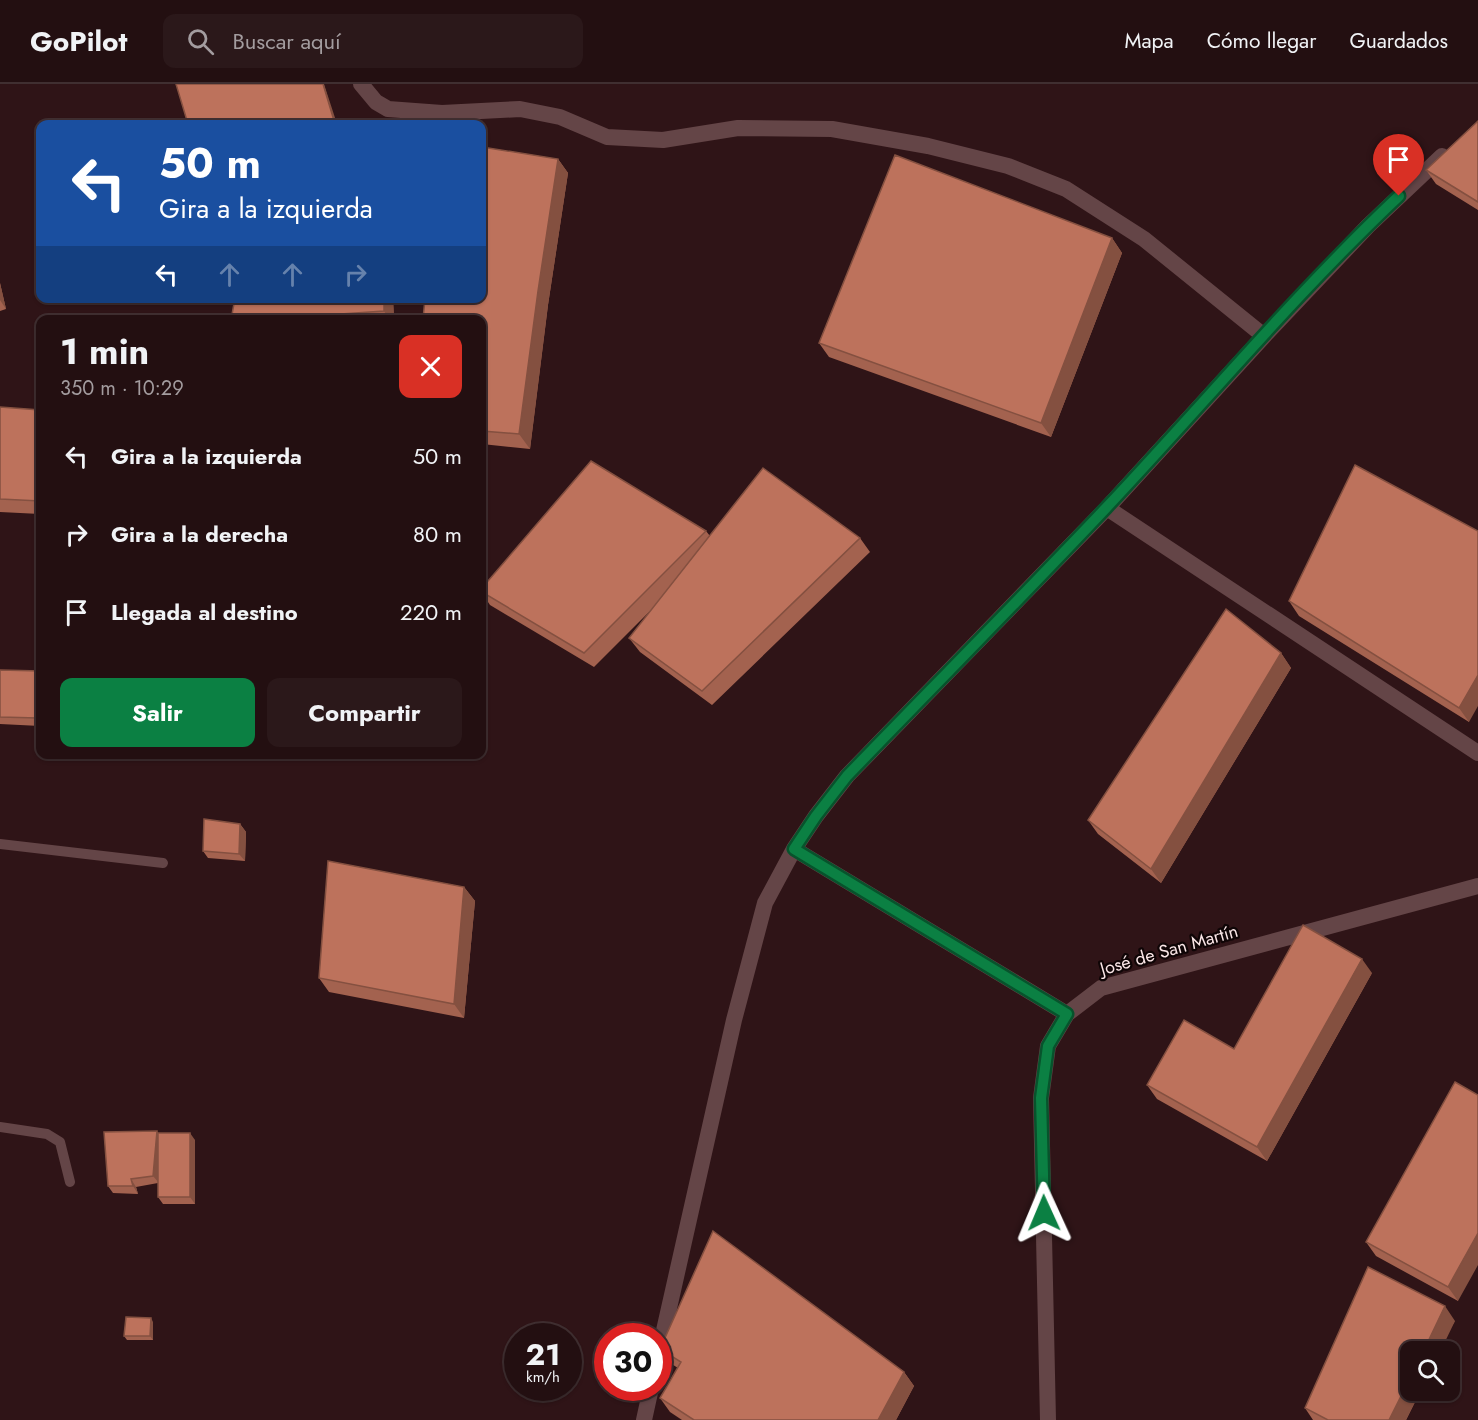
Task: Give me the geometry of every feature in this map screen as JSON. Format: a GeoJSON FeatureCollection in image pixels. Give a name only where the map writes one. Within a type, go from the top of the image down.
{"type":"FeatureCollection","features":[{"type":"Feature","properties":{"kind":"street"},"geometry":{"type":"LineString","coordinates":[[361,84],[376,102],[388,109],[442,113],[520,109],[560,117],[607,137],[663,140],[738,128],[832,129],[928,146],[1008,166],[1066,189],[1144,239],[1264,336]]}},
{"type":"Feature","properties":{"kind":"street"},"geometry":{"type":"LineString","coordinates":[[666,1323],[734,1020],[765,903],[794,849],[816,816],[847,776],[1107,508],[1368,226],[1453,147]]}},
{"type":"Feature","properties":{"kind":"street"},"geometry":{"type":"LineString","coordinates":[[1107,508],[1478,753]]}},
{"type":"Feature","properties":{"kind":"street"},"geometry":{"type":"LineString","coordinates":[[794,849],[1067,1014]]}},
{"type":"Feature","properties":{"kind":"street","name":"José de San Martín"},"geometry":{"type":"LineString","coordinates":[[1048,1420],[1041,1098],[1048,1046],[1067,1014],[1101,988],[1478,886]]}},
{"type":"Feature","properties":{"kind":"street"},"geometry":{"type":"LineString","coordinates":[[644,1420],[648,1401]]}},
{"type":"Feature","properties":{"kind":"lane"},"geometry":{"type":"LineString","coordinates":[[0,844],[163,862]]}},
{"type":"Feature","properties":{"kind":"lane"},"geometry":{"type":"LineString","coordinates":[[0,1127],[47,1134],[60,1142],[70,1182]]}},
{"type":"Feature","properties":{"kind":"building"},"geometry":{"type":"Polygon","coordinates":[[[176,84],[323,84],[334,120],[187,120],[176,84]]]}},
{"type":"Feature","properties":{"kind":"building"},"geometry":{"type":"Polygon","coordinates":[[[1478,121],[1478,202],[1426,170],[1478,121]]]}},
{"type":"Feature","properties":{"kind":"building"},"geometry":{"type":"Polygon","coordinates":[[[486,148],[558,159],[519,434],[486,431],[486,315],[423,315],[425,303],[486,303],[486,148]]]}},
{"type":"Feature","properties":{"kind":"building"},"geometry":{"type":"Polygon","coordinates":[[[895,155],[1112,238],[1041,423],[819,343],[895,155]]]}},
{"type":"Feature","properties":{"kind":"building"},"geometry":{"type":"Polygon","coordinates":[[[234,303],[384,303],[384,311],[326,315],[232,315],[234,303]]]}},
{"type":"Feature","properties":{"kind":"building"},"geometry":{"type":"Polygon","coordinates":[[[0,407],[36,410],[36,501],[0,499],[0,407]]]}},
{"type":"Feature","properties":{"kind":"building"},"geometry":{"type":"Polygon","coordinates":[[[591,461],[706,531],[584,653],[486,594],[486,583],[591,461]]]}},
{"type":"Feature","properties":{"kind":"building"},"geometry":{"type":"Polygon","coordinates":[[[1355,465],[1478,531],[1478,675],[1459,708],[1289,601],[1355,465]]]}},
{"type":"Feature","properties":{"kind":"building"},"geometry":{"type":"Polygon","coordinates":[[[763,468],[860,538],[702,691],[629,638],[763,468]]]}},
{"type":"Feature","properties":{"kind":"building"},"geometry":{"type":"Polygon","coordinates":[[[1226,609],[1281,653],[1151,869],[1088,820],[1226,609]]]}},
{"type":"Feature","properties":{"kind":"building"},"geometry":{"type":"Polygon","coordinates":[[[0,670],[36,671],[36,718],[0,717],[0,670]]]}},
{"type":"Feature","properties":{"kind":"building"},"geometry":{"type":"Polygon","coordinates":[[[204,819],[240,824],[239,854],[203,851],[204,819]]]}},
{"type":"Feature","properties":{"kind":"building"},"geometry":{"type":"Polygon","coordinates":[[[328,861],[464,887],[454,1004],[319,978],[328,861]]]}},
{"type":"Feature","properties":{"kind":"building"},"geometry":{"type":"Polygon","coordinates":[[[1303,925],[1362,959],[1257,1147],[1147,1085],[1184,1020],[1234,1049],[1303,925]]]}},
{"type":"Feature","properties":{"kind":"building"},"geometry":{"type":"Polygon","coordinates":[[[1455,1082],[1478,1095],[1478,1233],[1448,1287],[1366,1242],[1455,1082]]]}},
{"type":"Feature","properties":{"kind":"building"},"geometry":{"type":"Polygon","coordinates":[[[157,1131],[153,1176],[131,1179],[133,1186],[108,1186],[104,1132],[157,1131]]]}},
{"type":"Feature","properties":{"kind":"building"},"geometry":{"type":"Polygon","coordinates":[[[158,1133],[190,1133],[190,1197],[158,1197],[158,1133]]]}},
{"type":"Feature","properties":{"kind":"building"},"geometry":{"type":"Polygon","coordinates":[[[713,1231],[904,1372],[878,1420],[694,1420],[665,1401],[672,1401],[672,1377],[681,1362],[672,1356],[672,1323],[713,1231]]]}},
{"type":"Feature","properties":{"kind":"building"},"geometry":{"type":"Polygon","coordinates":[[[1368,1267],[1445,1306],[1428,1341],[1400,1341],[1400,1398],[1389,1420],[1328,1420],[1305,1408],[1368,1267]]]}},
{"type":"Feature","properties":{"kind":"building"},"geometry":{"type":"Polygon","coordinates":[[[126,1317],[151,1318],[150,1336],[124,1336],[126,1317]]]}},
{"type":"Feature","properties":{"kind":"route"},"geometry":{"type":"LineString","coordinates":[[1044,1213],[1041,1098],[1048,1046],[1067,1014],[794,849],[847,776],[1107,508],[1264,336],[1399,196]]}}]}
